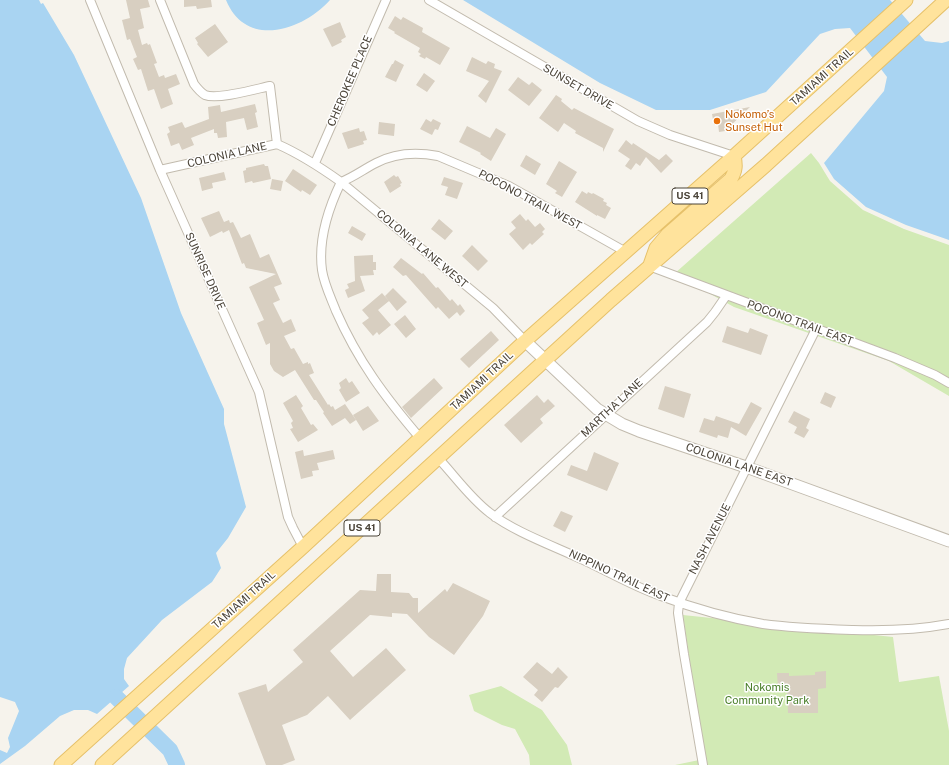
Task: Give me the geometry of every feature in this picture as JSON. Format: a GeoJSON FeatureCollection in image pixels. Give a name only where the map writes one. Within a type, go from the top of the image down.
{"type":"FeatureCollection","features":[{"type":"Feature","properties":{"kind":"main road","name":"US 41"},"geometry":{"type":"LineString","coordinates":[[102,765],[649,266],[766,165],[946,0]]}},
{"type":"Feature","properties":{"kind":"main road","name":"TAMIAMI TRAIL"},"geometry":{"type":"LineString","coordinates":[[61,765],[303,547],[525,341],[734,156],[905,1]]}},
{"type":"Feature","properties":{"kind":"main road"},"geometry":{"type":"LineString","coordinates":[[649,266],[656,248],[667,234],[731,178],[735,171],[736,165],[734,156]]}},
{"type":"Feature","properties":{"kind":"street","name":"SUNRISE DRIVE"},"geometry":{"type":"LineString","coordinates":[[90,0],[160,170],[259,392],[288,517],[303,547]]}},
{"type":"Feature","properties":{"kind":"street"},"geometry":{"type":"LineString","coordinates":[[160,0],[194,84],[199,91],[206,95],[222,96],[270,86],[277,144]]}},
{"type":"Feature","properties":{"kind":"street","name":"CHEROKEE PLACE"},"geometry":{"type":"LineString","coordinates":[[315,163],[386,0]]}},
{"type":"Feature","properties":{"kind":"street","name":"SUNSET DRIVE"},"geometry":{"type":"LineString","coordinates":[[429,0],[638,122],[670,135],[734,156]]}},
{"type":"Feature","properties":{"kind":"street","name":"COLONIA LANE"},"geometry":{"type":"LineString","coordinates":[[160,170],[277,144],[315,163]]}},
{"type":"Feature","properties":{"kind":"street","name":"POCONO TRAIL WEST"},"geometry":{"type":"LineString","coordinates":[[341,182],[387,158],[414,154],[438,156],[509,186],[626,252]]}},
{"type":"Feature","properties":{"kind":"street","name":"COLONIA LANE WEST"},"geometry":{"type":"LineString","coordinates":[[315,163],[341,182],[493,308],[525,341]]}},
{"type":"Feature","properties":{"kind":"street"},"geometry":{"type":"LineString","coordinates":[[341,182],[329,210],[322,242],[322,271],[326,286],[343,325],[366,368],[393,406],[420,438]]}},
{"type":"Feature","properties":{"kind":"street","name":"POCONO TRAIL EAST"},"geometry":{"type":"LineString","coordinates":[[649,266],[909,364],[949,383]]}},
{"type":"Feature","properties":{"kind":"street","name":"MARTHA LANE"},"geometry":{"type":"LineString","coordinates":[[495,517],[707,322],[716,312],[726,296]]}},
{"type":"Feature","properties":{"kind":"street","name":"NASH AVENUE"},"geometry":{"type":"LineString","coordinates":[[703,765],[684,654],[678,613],[679,603],[816,329]]}},
{"type":"Feature","properties":{"kind":"street","name":"COLONIA LANE EAST"},"geometry":{"type":"LineString","coordinates":[[525,341],[589,403],[605,415],[639,431],[746,467],[949,541]]}},
{"type":"Feature","properties":{"kind":"street","name":"NIPPINO TRAIL EAST"},"geometry":{"type":"LineString","coordinates":[[438,458],[482,506],[495,517],[658,596],[679,603],[740,619],[786,626],[838,630],[889,631],[949,624]]}},
{"type":"Feature","properties":{"kind":"green space"},"geometry":{"type":"Polygon","coordinates":[[[811,153],[830,181],[863,210],[904,229],[949,245],[949,396],[889,361],[734,307],[674,274],[811,153]]]}},
{"type":"Feature","properties":{"kind":"green space","name":"Nokomis Community Park"},"geometry":{"type":"Polygon","coordinates":[[[683,615],[893,637],[899,682],[939,676],[949,731],[949,765],[675,765],[704,759],[683,615]]]}},
{"type":"Feature","properties":{"kind":"green space"},"geometry":{"type":"Polygon","coordinates":[[[501,686],[542,710],[567,745],[572,765],[530,765],[529,755],[515,729],[502,725],[474,711],[469,695],[501,686]]]}},
{"type":"Feature","properties":{"kind":"water"},"geometry":{"type":"Polygon","coordinates":[[[0,0],[39,0],[41,4],[43,3],[74,55],[141,198],[181,313],[224,409],[224,424],[246,507],[228,538],[216,553],[221,568],[212,582],[162,620],[127,658],[124,669],[124,679],[129,686],[97,714],[88,710],[74,710],[60,716],[25,746],[0,764],[0,750],[7,753],[10,747],[8,738],[19,711],[15,702],[0,697],[0,0]]]}},
{"type":"Feature","properties":{"kind":"water"},"geometry":{"type":"Polygon","coordinates":[[[226,0],[330,0],[305,20],[290,27],[275,30],[260,30],[247,25],[235,15],[226,0]]]}},
{"type":"Feature","properties":{"kind":"water"},"geometry":{"type":"Polygon","coordinates":[[[463,0],[890,0],[925,41],[942,43],[949,41],[949,240],[906,225],[866,207],[834,179],[824,163],[884,91],[887,77],[850,28],[835,29],[820,34],[766,92],[710,110],[656,110],[600,83],[463,0]]]}},
{"type":"Feature","properties":{"kind":"building"},"geometry":{"type":"Polygon","coordinates":[[[126,0],[148,0],[150,7],[140,9],[144,28],[138,30],[142,45],[147,43],[148,45],[150,44],[157,63],[154,64],[159,77],[164,75],[165,78],[176,74],[180,84],[168,89],[173,104],[161,109],[154,89],[148,91],[141,69],[138,70],[133,59],[137,57],[130,39],[127,40],[122,20],[130,18],[126,0]]]}},
{"type":"Feature","properties":{"kind":"building"},"geometry":{"type":"Polygon","coordinates":[[[184,0],[211,0],[212,7],[197,9],[196,6],[184,7],[184,0]]]}},
{"type":"Feature","properties":{"kind":"building"},"geometry":{"type":"Polygon","coordinates":[[[395,16],[401,20],[403,17],[423,28],[422,32],[450,48],[440,65],[426,57],[425,59],[419,56],[421,54],[418,52],[420,48],[388,28],[395,16]]]}},
{"type":"Feature","properties":{"kind":"building"},"geometry":{"type":"Polygon","coordinates":[[[340,22],[346,37],[341,40],[342,42],[332,47],[323,29],[340,22]]]}},
{"type":"Feature","properties":{"kind":"building"},"geometry":{"type":"Polygon","coordinates":[[[215,24],[228,42],[208,57],[197,44],[198,43],[195,38],[215,24]]]}},
{"type":"Feature","properties":{"kind":"building"},"geometry":{"type":"Polygon","coordinates":[[[472,57],[486,64],[488,61],[495,64],[494,68],[502,71],[486,103],[478,96],[489,81],[466,71],[472,57]]]}},
{"type":"Feature","properties":{"kind":"building"},"geometry":{"type":"Polygon","coordinates":[[[395,60],[404,65],[396,82],[385,77],[395,60]]]}},
{"type":"Feature","properties":{"kind":"building"},"geometry":{"type":"Polygon","coordinates":[[[424,73],[435,81],[427,92],[416,85],[424,73]]]}},
{"type":"Feature","properties":{"kind":"building"},"geometry":{"type":"Polygon","coordinates":[[[518,77],[529,85],[532,82],[542,90],[529,106],[508,90],[518,77]]]}},
{"type":"Feature","properties":{"kind":"building"},"geometry":{"type":"Polygon","coordinates":[[[556,95],[572,110],[574,108],[614,129],[603,152],[603,148],[575,133],[576,131],[564,123],[558,132],[539,118],[556,95]]]}},
{"type":"Feature","properties":{"kind":"building"},"geometry":{"type":"Polygon","coordinates":[[[255,104],[258,127],[247,130],[244,118],[226,122],[227,137],[218,138],[217,133],[214,133],[214,129],[191,138],[194,145],[182,150],[179,143],[171,146],[167,134],[170,132],[168,127],[182,122],[185,128],[209,119],[208,107],[220,105],[221,112],[255,104]]]}},
{"type":"Feature","properties":{"kind":"building"},"geometry":{"type":"Polygon","coordinates":[[[750,107],[725,131],[719,132],[718,124],[714,125],[712,114],[750,107]]]}},
{"type":"Feature","properties":{"kind":"building"},"geometry":{"type":"Polygon","coordinates":[[[426,119],[431,122],[433,119],[441,123],[438,130],[435,129],[432,135],[420,129],[426,119]]]}},
{"type":"Feature","properties":{"kind":"building"},"geometry":{"type":"Polygon","coordinates":[[[379,122],[395,124],[394,136],[378,134],[379,122]]]}},
{"type":"Feature","properties":{"kind":"building"},"geometry":{"type":"Polygon","coordinates":[[[467,126],[490,138],[496,128],[506,134],[491,161],[480,154],[481,153],[459,142],[467,126]]]}},
{"type":"Feature","properties":{"kind":"building"},"geometry":{"type":"Polygon","coordinates":[[[359,128],[360,132],[364,131],[367,140],[363,141],[364,144],[348,149],[342,133],[359,128]]]}},
{"type":"Feature","properties":{"kind":"building"},"geometry":{"type":"Polygon","coordinates":[[[626,140],[659,160],[666,154],[673,161],[661,173],[646,157],[640,166],[636,163],[631,170],[625,166],[630,159],[618,151],[626,140]]]}},
{"type":"Feature","properties":{"kind":"building"},"geometry":{"type":"Polygon","coordinates":[[[526,155],[541,164],[535,175],[520,166],[526,155]]]}},
{"type":"Feature","properties":{"kind":"building"},"geometry":{"type":"Polygon","coordinates":[[[559,161],[577,172],[562,197],[555,193],[557,191],[546,184],[559,161]]]}},
{"type":"Feature","properties":{"kind":"building"},"geometry":{"type":"Polygon","coordinates":[[[264,164],[265,166],[268,166],[271,179],[253,183],[252,181],[245,183],[243,171],[246,170],[246,168],[264,164]]]}},
{"type":"Feature","properties":{"kind":"building"},"geometry":{"type":"Polygon","coordinates":[[[293,169],[317,185],[310,195],[302,190],[301,192],[285,181],[293,169]]]}},
{"type":"Feature","properties":{"kind":"building"},"geometry":{"type":"Polygon","coordinates":[[[224,172],[226,180],[212,183],[213,188],[202,191],[199,178],[224,172]]]}},
{"type":"Feature","properties":{"kind":"building"},"geometry":{"type":"Polygon","coordinates":[[[394,175],[396,177],[398,176],[402,183],[400,184],[401,186],[390,193],[384,182],[394,175]]]}},
{"type":"Feature","properties":{"kind":"building"},"geometry":{"type":"Polygon","coordinates":[[[444,177],[463,183],[457,199],[445,195],[448,187],[441,185],[444,177]]]}},
{"type":"Feature","properties":{"kind":"building"},"geometry":{"type":"Polygon","coordinates":[[[272,179],[283,181],[281,191],[270,189],[272,179]]]}},
{"type":"Feature","properties":{"kind":"building"},"geometry":{"type":"Polygon","coordinates":[[[582,191],[587,194],[588,192],[593,193],[604,199],[603,201],[607,203],[606,205],[611,208],[605,219],[597,216],[575,202],[582,191]]]}},
{"type":"Feature","properties":{"kind":"building"},"geometry":{"type":"Polygon","coordinates":[[[219,211],[224,222],[229,220],[230,223],[233,222],[241,238],[250,234],[260,258],[269,254],[282,284],[274,287],[280,300],[273,303],[283,323],[291,319],[296,331],[284,336],[291,349],[294,348],[303,364],[308,362],[308,364],[310,363],[314,373],[309,375],[328,405],[329,404],[331,407],[333,406],[335,410],[345,404],[356,420],[350,424],[345,418],[332,426],[295,370],[283,377],[274,371],[270,364],[270,343],[266,345],[257,323],[264,320],[249,287],[276,274],[246,268],[244,263],[242,264],[229,230],[223,233],[222,231],[210,237],[201,218],[219,211]]]}},
{"type":"Feature","properties":{"kind":"building"},"geometry":{"type":"Polygon","coordinates":[[[520,214],[526,221],[528,219],[535,227],[540,223],[545,229],[542,232],[544,234],[532,245],[530,243],[523,250],[509,234],[516,228],[511,222],[520,214]]]}},
{"type":"Feature","properties":{"kind":"building"},"geometry":{"type":"Polygon","coordinates":[[[439,219],[453,231],[445,240],[431,229],[439,219]]]}},
{"type":"Feature","properties":{"kind":"building"},"geometry":{"type":"Polygon","coordinates":[[[352,226],[366,234],[362,241],[348,233],[352,226]]]}},
{"type":"Feature","properties":{"kind":"building"},"geometry":{"type":"Polygon","coordinates":[[[472,245],[488,261],[478,271],[462,256],[472,245]]]}},
{"type":"Feature","properties":{"kind":"building"},"geometry":{"type":"Polygon","coordinates":[[[373,255],[373,262],[376,262],[376,270],[373,270],[374,275],[360,276],[365,291],[348,298],[345,290],[349,288],[347,284],[355,281],[354,256],[373,255]]]}},
{"type":"Feature","properties":{"kind":"building"},"geometry":{"type":"Polygon","coordinates":[[[401,258],[422,274],[423,273],[450,301],[452,299],[458,306],[460,304],[465,311],[460,316],[457,312],[449,319],[438,307],[436,309],[406,275],[403,276],[393,267],[401,258]]]}},
{"type":"Feature","properties":{"kind":"building"},"geometry":{"type":"Polygon","coordinates":[[[393,288],[407,302],[397,311],[385,296],[393,288]]]}},
{"type":"Feature","properties":{"kind":"building"},"geometry":{"type":"Polygon","coordinates":[[[382,293],[389,301],[378,310],[391,325],[379,335],[377,332],[373,336],[362,323],[369,318],[362,310],[382,293]]]}},
{"type":"Feature","properties":{"kind":"building"},"geometry":{"type":"Polygon","coordinates":[[[405,315],[416,329],[406,338],[394,324],[405,315]]]}},
{"type":"Feature","properties":{"kind":"building"},"geometry":{"type":"Polygon","coordinates":[[[727,326],[748,333],[750,328],[768,335],[761,355],[722,342],[727,326]]]}},
{"type":"Feature","properties":{"kind":"building"},"geometry":{"type":"Polygon","coordinates":[[[491,331],[499,340],[469,368],[460,359],[491,331]]]}},
{"type":"Feature","properties":{"kind":"building"},"geometry":{"type":"Polygon","coordinates":[[[346,378],[349,383],[352,381],[360,393],[346,402],[339,390],[341,388],[339,383],[346,378]]]}},
{"type":"Feature","properties":{"kind":"building"},"geometry":{"type":"Polygon","coordinates":[[[434,378],[443,388],[411,418],[402,407],[434,378]]]}},
{"type":"Feature","properties":{"kind":"building"},"geometry":{"type":"Polygon","coordinates":[[[665,386],[691,394],[684,418],[658,409],[665,386]]]}},
{"type":"Feature","properties":{"kind":"building"},"geometry":{"type":"Polygon","coordinates":[[[825,392],[836,397],[831,408],[820,403],[825,392]]]}},
{"type":"Feature","properties":{"kind":"building"},"geometry":{"type":"Polygon","coordinates":[[[296,395],[303,406],[301,408],[311,425],[313,424],[318,430],[298,442],[290,429],[293,428],[291,423],[293,421],[283,403],[296,395]]]}},
{"type":"Feature","properties":{"kind":"building"},"geometry":{"type":"Polygon","coordinates":[[[537,395],[544,403],[548,399],[555,406],[540,419],[543,423],[521,443],[504,425],[537,395]]]}},
{"type":"Feature","properties":{"kind":"building"},"geometry":{"type":"Polygon","coordinates":[[[751,402],[762,408],[746,436],[731,427],[728,438],[718,435],[717,438],[699,432],[704,418],[714,421],[716,416],[739,424],[751,402]]]}},
{"type":"Feature","properties":{"kind":"building"},"geometry":{"type":"Polygon","coordinates":[[[368,406],[379,421],[363,431],[353,415],[368,406]]]}},
{"type":"Feature","properties":{"kind":"building"},"geometry":{"type":"Polygon","coordinates":[[[794,411],[810,419],[806,428],[809,430],[804,438],[794,433],[797,427],[788,422],[794,411]]]}},
{"type":"Feature","properties":{"kind":"building"},"geometry":{"type":"Polygon","coordinates":[[[303,450],[304,456],[333,450],[335,459],[317,463],[319,470],[312,471],[313,476],[301,479],[295,452],[303,450]]]}},
{"type":"Feature","properties":{"kind":"building"},"geometry":{"type":"Polygon","coordinates":[[[594,452],[619,463],[607,491],[567,475],[571,465],[587,471],[594,452]]]}},
{"type":"Feature","properties":{"kind":"building"},"geometry":{"type":"Polygon","coordinates":[[[561,511],[573,516],[565,532],[553,526],[561,511]]]}},
{"type":"Feature","properties":{"kind":"building"},"geometry":{"type":"Polygon","coordinates":[[[377,574],[391,574],[391,592],[409,593],[413,598],[418,598],[418,613],[445,589],[447,592],[453,583],[490,601],[483,616],[454,655],[429,637],[407,614],[392,613],[392,617],[370,615],[330,651],[353,677],[386,648],[406,670],[350,720],[328,696],[307,715],[282,725],[295,760],[282,765],[266,765],[238,693],[266,684],[268,692],[303,662],[293,650],[360,590],[376,591],[377,574]]]}},
{"type":"Feature","properties":{"kind":"building"},"geometry":{"type":"Polygon","coordinates":[[[537,662],[552,674],[558,667],[568,677],[558,688],[555,687],[542,702],[534,695],[538,690],[523,677],[537,662]]]}},
{"type":"Feature","properties":{"kind":"building"},"geometry":{"type":"Polygon","coordinates":[[[826,671],[826,688],[818,689],[818,713],[788,713],[787,690],[778,689],[777,673],[789,673],[789,676],[815,675],[815,672],[826,671]]]}},
{"type":"Feature","properties":{"kind":"waterway"},"geometry":{"type":"LineString","coordinates":[[116,697],[170,750],[177,765]]}},
{"type":"Feature","properties":{"kind":"place","name":"Nokomo’s Sunset Hut"},"geometry":{"type":"Point","coordinates":[717,121]}}]}
